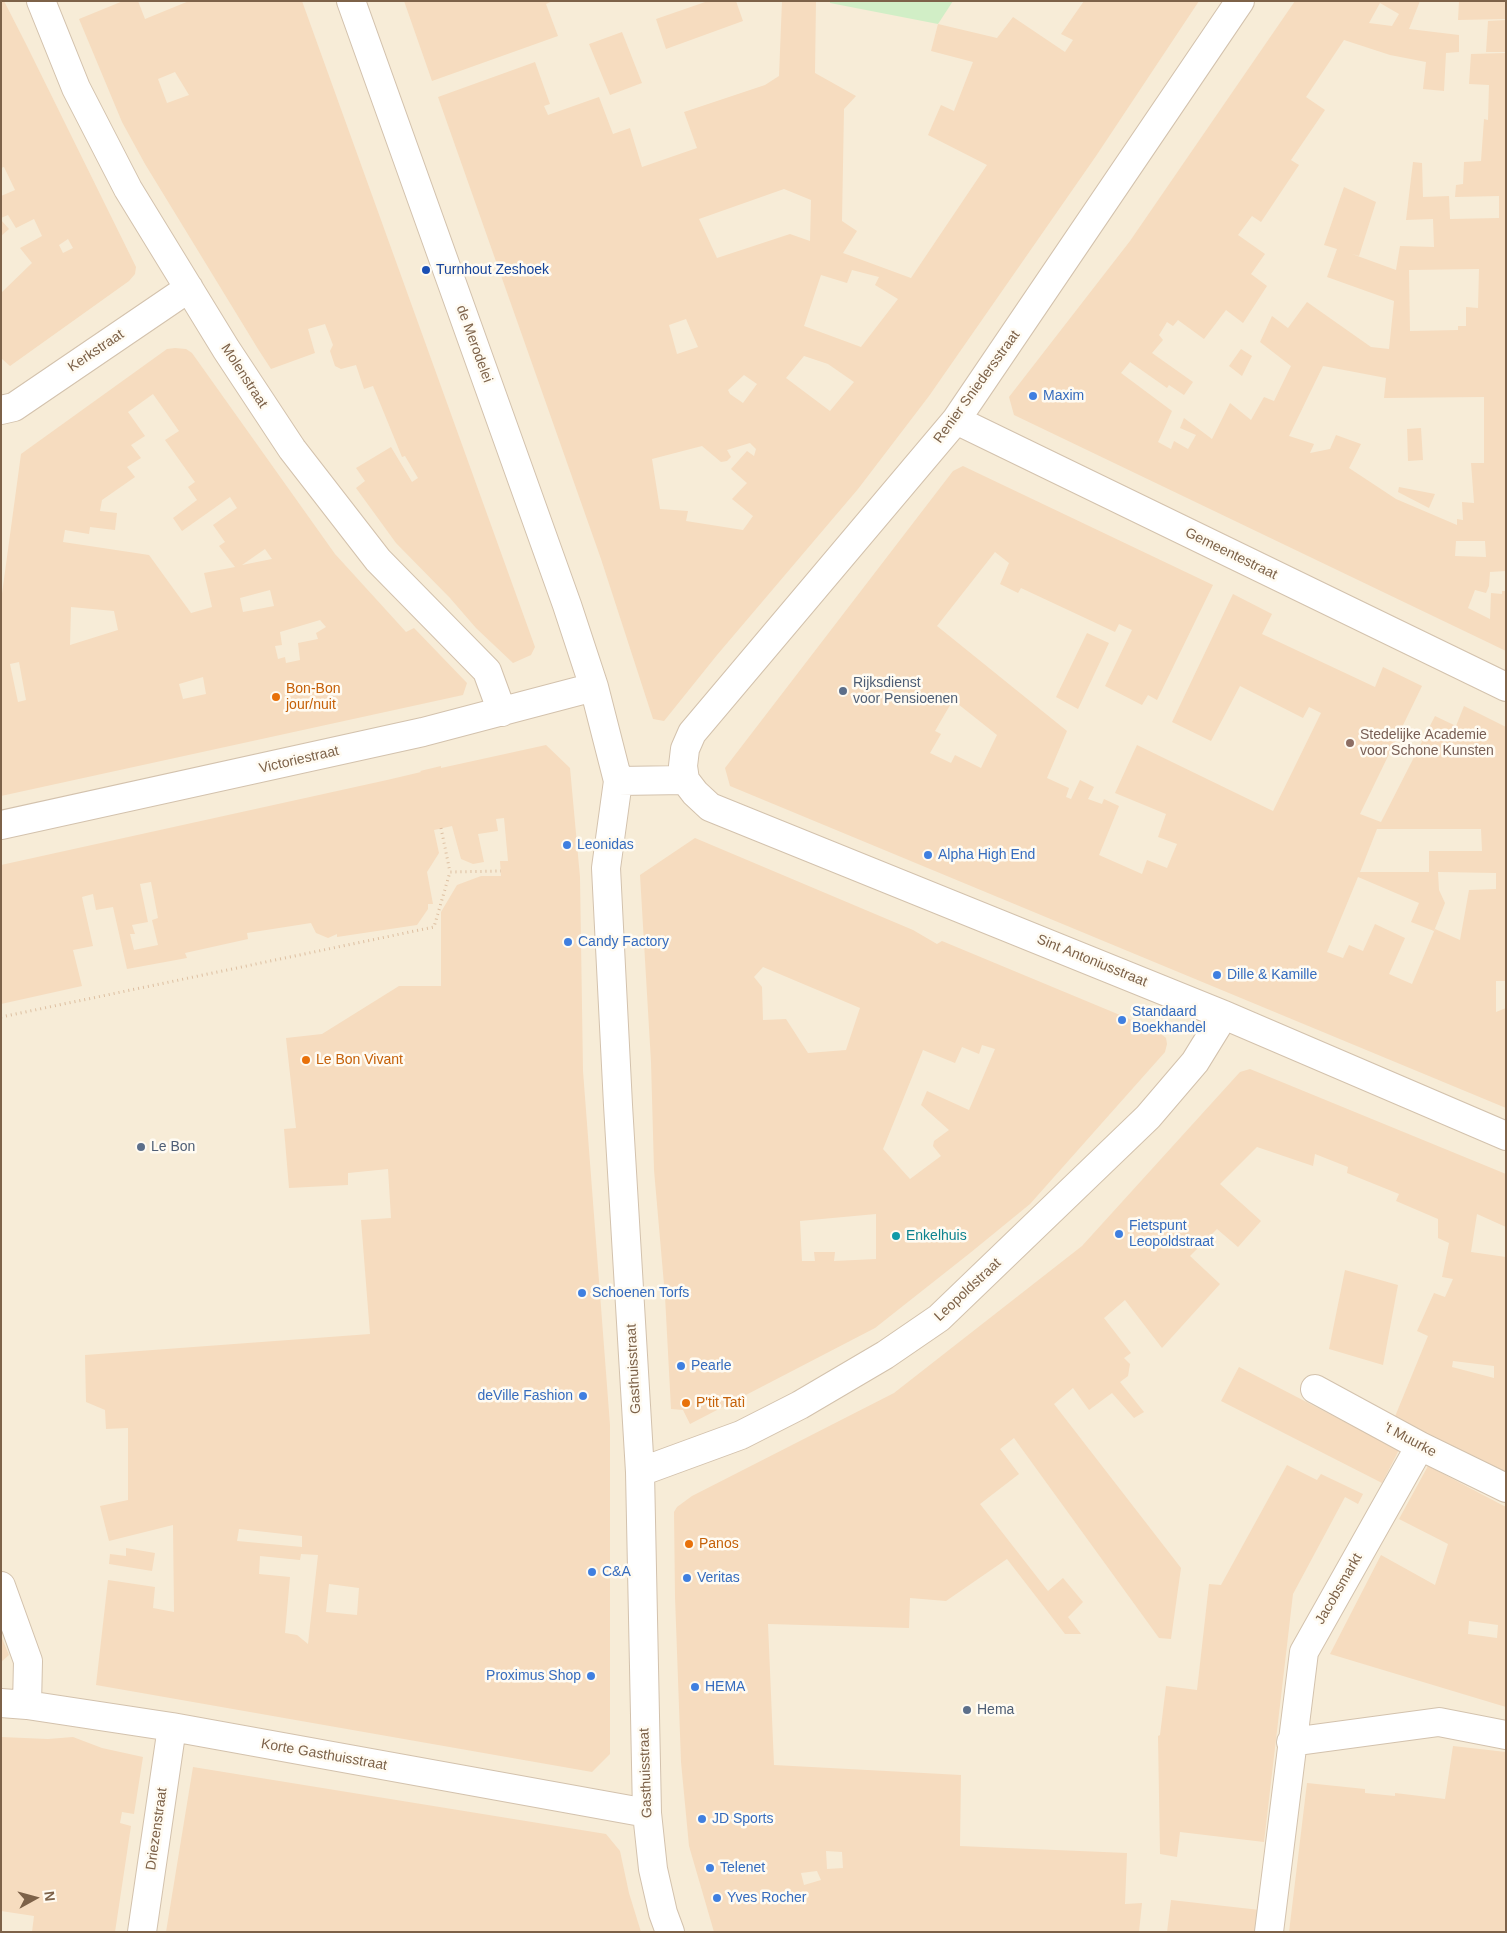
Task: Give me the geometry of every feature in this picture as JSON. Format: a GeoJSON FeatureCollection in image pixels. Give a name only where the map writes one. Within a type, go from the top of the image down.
{"type":"FeatureCollection","features":[{"type":"Feature","properties":{"kind":"street","name":"Molenstraat"},"geometry":{"type":"LineString","coordinates":[[41,1],[76,88],[124,181],[226,349],[292,449],[378,560],[487,671],[502,712]]}},
{"type":"Feature","properties":{"kind":"street","name":"de Merodelei"},"geometry":{"type":"LineString","coordinates":[[352,1],[564,596],[594,687]]}},
{"type":"Feature","properties":{"kind":"street","name":"Renier Sniedersstraat"},"geometry":{"type":"LineString","coordinates":[[685,780],[683,766],[685,748],[692,733],[956,420],[1240,1]]}},
{"type":"Feature","properties":{"kind":"street","name":"Kerkstraat"},"geometry":{"type":"LineString","coordinates":[[1,410],[14,407],[189,288]]}},
{"type":"Feature","properties":{"kind":"street","name":"Gemeentestraat"},"geometry":{"type":"LineString","coordinates":[[956,420],[1506,687]]}},
{"type":"Feature","properties":{"kind":"street","name":"Victoriestraat"},"geometry":{"type":"LineString","coordinates":[[1,825],[384,741],[594,687]]}},
{"type":"Feature","properties":{"kind":"street","name":"Gasthuisstraat"},"geometry":{"type":"LineString","coordinates":[[594,687],[618,781],[606,868],[640,1472],[646,1813],[654,1870],[663,1913],[670,1932]]}},
{"type":"Feature","properties":{"kind":"street"},"geometry":{"type":"LineString","coordinates":[[618,781],[685,780]]}},
{"type":"Feature","properties":{"kind":"street","name":"Sint Antoniusstraat"},"geometry":{"type":"LineString","coordinates":[[685,780],[710,807],[1224,1015],[1506,1136]]}},
{"type":"Feature","properties":{"kind":"street","name":"Leopoldstraat"},"geometry":{"type":"LineString","coordinates":[[640,1472],[741,1435],[800,1405],[886,1356],[939,1318],[1148,1117],[1195,1062],[1224,1015]]}},
{"type":"Feature","properties":{"kind":"street","name":"'t Muurke"},"geometry":{"type":"LineString","coordinates":[[1315,1389],[1420,1446],[1506,1488]]}},
{"type":"Feature","properties":{"kind":"street","name":"Jacobsmarkt"},"geometry":{"type":"LineString","coordinates":[[1269,1932],[1291,1742],[1304,1652],[1420,1446]]}},
{"type":"Feature","properties":{"kind":"street"},"geometry":{"type":"LineString","coordinates":[[1,1586],[28,1661],[14,1704]]}},
{"type":"Feature","properties":{"kind":"street","name":"Korte Gasthuisstraat"},"geometry":{"type":"LineString","coordinates":[[14,1704],[172,1727],[646,1813]]}},
{"type":"Feature","properties":{"kind":"street"},"geometry":{"type":"LineString","coordinates":[[1291,1742],[1438,1722],[1506,1735]]}},
{"type":"Feature","properties":{"kind":"street","name":"Driezenstraat"},"geometry":{"type":"LineString","coordinates":[[142,1932],[172,1727]]}},
{"type":"Feature","properties":{"kind":"path"},"geometry":{"type":"LineString","coordinates":[[1,1017],[434,927],[450,872],[442,828]]}},
{"type":"Feature","properties":{"kind":"path"},"geometry":{"type":"LineString","coordinates":[[450,872],[501,871]]}},
{"type":"Feature","properties":{"kind":"shaded area"},"geometry":{"type":"Polygon","coordinates":[[[1,1],[1506,1],[1506,1932],[1,1932],[1,1]]]}},
{"type":"Feature","properties":{"kind":"green space"},"geometry":{"type":"Polygon","coordinates":[[[830,1],[953,1],[938,24],[830,3],[830,1]]]}},
{"type":"Feature","properties":{"kind":"building"},"geometry":{"type":"Polygon","coordinates":[[[1,1],[4,1],[136,267],[135,274],[129,281],[10,366],[1,358],[1,293],[32,263],[20,248],[42,236],[34,219],[16,228],[8,215],[1,218],[1,196],[15,190],[4,167],[1,168],[1,1]],[[68,239],[59,245],[63,253],[73,248],[68,239]]]}},
{"type":"Feature","properties":{"kind":"building"},"geometry":{"type":"Polygon","coordinates":[[[123,1],[138,1],[145,19],[189,1],[302,1],[535,647],[531,655],[513,663],[476,628],[450,598],[396,543],[356,488],[365,481],[356,468],[391,447],[412,482],[418,478],[405,456],[402,457],[373,386],[364,389],[356,365],[341,369],[335,366],[330,351],[333,345],[325,324],[308,329],[315,353],[271,369],[145,164],[122,122],[79,19],[123,1]],[[175,72],[158,79],[167,103],[189,95],[175,72]]]}},
{"type":"Feature","properties":{"kind":"building"},"geometry":{"type":"Polygon","coordinates":[[[404,1],[553,1],[546,4],[558,36],[432,81],[404,1]]]}},
{"type":"Feature","properties":{"kind":"building"},"geometry":{"type":"Polygon","coordinates":[[[708,1],[736,1],[743,21],[666,49],[656,19],[708,1]]]}},
{"type":"Feature","properties":{"kind":"building"},"geometry":{"type":"Polygon","coordinates":[[[782,1],[816,1],[815,73],[856,96],[844,109],[842,221],[857,231],[843,253],[911,278],[987,165],[928,135],[941,105],[954,111],[973,62],[931,51],[938,24],[997,38],[1013,17],[1065,52],[1073,40],[1061,34],[1084,1],[1199,1],[1096,156],[929,396],[858,489],[717,655],[664,721],[653,719],[601,559],[438,97],[535,62],[550,104],[544,106],[548,115],[599,97],[613,134],[630,128],[642,167],[697,148],[684,112],[765,85],[779,76],[782,1]],[[784,189],[699,219],[717,258],[790,234],[810,241],[811,200],[784,189]],[[852,270],[847,283],[821,275],[804,326],[861,347],[898,299],[875,285],[879,277],[852,270]],[[686,319],[669,325],[677,354],[698,347],[686,319]],[[804,356],[786,378],[830,411],[854,382],[828,364],[804,356]],[[744,375],[728,390],[730,394],[743,403],[757,384],[744,375]],[[750,443],[727,450],[731,457],[727,461],[721,462],[702,446],[652,459],[660,509],[688,511],[686,521],[743,530],[753,516],[732,499],[747,483],[731,469],[747,451],[754,456],[756,449],[750,443]]]}},
{"type":"Feature","properties":{"kind":"building"},"geometry":{"type":"Polygon","coordinates":[[[1295,1],[1420,1],[1409,29],[1459,35],[1459,52],[1446,53],[1444,91],[1423,89],[1426,62],[1390,55],[1344,40],[1306,97],[1325,110],[1291,160],[1299,165],[1261,222],[1252,216],[1238,235],[1265,254],[1251,274],[1267,286],[1243,323],[1226,310],[1204,339],[1178,320],[1173,326],[1167,322],[1159,335],[1163,340],[1152,353],[1193,382],[1184,395],[1169,385],[1167,388],[1130,362],[1121,373],[1172,411],[1158,442],[1171,449],[1174,441],[1188,449],[1196,435],[1180,428],[1184,418],[1212,439],[1230,403],[1251,420],[1264,397],[1274,401],[1291,366],[1260,342],[1272,316],[1288,328],[1307,302],[1371,347],[1389,349],[1394,301],[1327,277],[1337,249],[1324,245],[1344,187],[1376,202],[1359,256],[1352,254],[1396,270],[1400,246],[1434,247],[1433,219],[1406,220],[1413,162],[1422,163],[1423,197],[1449,196],[1450,219],[1499,218],[1499,196],[1455,197],[1456,185],[1463,184],[1464,162],[1481,161],[1484,119],[1488,120],[1489,85],[1469,84],[1471,54],[1506,53],[1506,571],[1490,572],[1489,586],[1486,593],[1475,590],[1468,608],[1490,619],[1491,593],[1502,594],[1502,591],[1506,591],[1506,651],[1014,415],[1009,397],[1130,241],[1295,1]],[[1380,3],[1369,23],[1392,26],[1399,14],[1380,3]],[[1479,269],[1409,270],[1410,331],[1458,330],[1458,326],[1466,326],[1466,307],[1478,308],[1479,269]],[[1323,366],[1289,436],[1314,444],[1310,453],[1330,449],[1336,435],[1361,444],[1349,468],[1396,499],[1457,525],[1457,519],[1463,520],[1462,502],[1474,503],[1471,463],[1484,463],[1484,397],[1384,398],[1386,378],[1323,366]],[[1456,541],[1455,556],[1486,557],[1485,541],[1456,541]]]}},
{"type":"Feature","properties":{"kind":"building"},"geometry":{"type":"Polygon","coordinates":[[[1459,1],[1506,1],[1506,19],[1458,20],[1459,1]]]}},
{"type":"Feature","properties":{"kind":"building"},"geometry":{"type":"Polygon","coordinates":[[[1506,20],[1506,52],[1486,52],[1488,21],[1506,20]]]}},
{"type":"Feature","properties":{"kind":"building"},"geometry":{"type":"Polygon","coordinates":[[[622,32],[642,83],[610,95],[589,44],[622,32]]]}},
{"type":"Feature","properties":{"kind":"building"},"geometry":{"type":"Polygon","coordinates":[[[1,220],[9,229],[1,236],[1,220]]]}},
{"type":"Feature","properties":{"kind":"building"},"geometry":{"type":"Polygon","coordinates":[[[167,349],[186,349],[192,353],[335,554],[406,632],[414,628],[467,683],[463,695],[1,796],[1,601],[21,454],[167,349]],[[153,394],[128,412],[145,436],[131,445],[141,458],[127,467],[135,477],[102,500],[100,511],[117,513],[115,530],[90,527],[89,534],[65,530],[63,542],[149,555],[191,613],[212,607],[204,573],[235,567],[219,546],[225,542],[213,525],[237,508],[230,497],[182,531],[173,518],[197,500],[188,487],[195,482],[165,440],[179,431],[153,394]],[[265,549],[242,565],[272,559],[265,549]],[[270,590],[240,598],[243,612],[274,606],[270,590]],[[71,607],[70,645],[118,630],[114,611],[71,607]],[[320,620],[280,632],[282,645],[275,646],[278,659],[285,657],[286,663],[300,660],[298,643],[318,639],[316,633],[326,627],[320,620]],[[19,662],[10,664],[18,702],[26,700],[19,662]],[[203,677],[179,684],[183,699],[206,694],[203,677]]]}},
{"type":"Feature","properties":{"kind":"building"},"geometry":{"type":"Polygon","coordinates":[[[1241,349],[1252,356],[1242,376],[1229,366],[1241,349]]]}},
{"type":"Feature","properties":{"kind":"building"},"geometry":{"type":"Polygon","coordinates":[[[1421,428],[1423,460],[1408,461],[1407,429],[1421,428]]]}},
{"type":"Feature","properties":{"kind":"building"},"geometry":{"type":"Polygon","coordinates":[[[963,466],[1213,585],[1157,700],[1148,695],[1142,705],[1105,686],[1132,630],[1119,624],[1115,632],[1021,588],[1018,593],[1000,584],[1009,563],[995,552],[937,626],[1067,731],[1047,778],[1069,788],[1066,797],[1071,799],[1080,780],[1094,787],[1088,799],[1102,804],[1104,799],[1119,806],[1099,855],[1142,874],[1147,860],[1167,868],[1177,844],[1158,837],[1166,814],[1115,793],[1137,745],[1273,811],[1321,713],[1309,707],[1303,718],[1240,686],[1211,741],[1172,722],[1233,594],[1272,614],[1262,634],[1375,687],[1383,667],[1422,686],[1360,814],[1381,822],[1435,716],[1456,726],[1464,706],[1506,727],[1506,981],[1496,981],[1496,1012],[1506,1008],[1506,1108],[730,786],[725,768],[953,471],[963,466]],[[953,700],[935,731],[941,734],[930,753],[951,763],[955,755],[981,768],[997,735],[953,700]],[[1377,829],[1360,872],[1429,872],[1429,851],[1482,851],[1481,829],[1377,829]],[[1438,872],[1439,890],[1445,903],[1434,931],[1411,922],[1419,903],[1358,877],[1327,952],[1343,958],[1349,945],[1363,951],[1375,924],[1405,938],[1389,974],[1412,984],[1435,929],[1460,940],[1469,890],[1496,889],[1496,873],[1438,872]]]}},
{"type":"Feature","properties":{"kind":"building"},"geometry":{"type":"Polygon","coordinates":[[[1399,487],[1435,494],[1429,508],[1398,492],[1399,487]]]}},
{"type":"Feature","properties":{"kind":"building"},"geometry":{"type":"Polygon","coordinates":[[[1087,633],[1109,643],[1078,709],[1056,697],[1087,633]]]}},
{"type":"Feature","properties":{"kind":"building"},"geometry":{"type":"Polygon","coordinates":[[[546,745],[570,768],[580,877],[583,1071],[610,1425],[610,1754],[592,1772],[96,1685],[108,1580],[155,1587],[153,1608],[174,1612],[173,1525],[109,1541],[100,1506],[128,1500],[128,1428],[106,1429],[105,1410],[86,1402],[85,1355],[370,1334],[361,1220],[391,1218],[388,1169],[348,1173],[348,1185],[289,1188],[284,1129],[296,1128],[286,1038],[322,1034],[399,986],[441,986],[441,912],[457,885],[481,876],[501,876],[500,861],[508,861],[504,818],[496,819],[498,831],[478,834],[484,862],[473,864],[461,859],[452,826],[434,830],[439,853],[427,872],[433,904],[428,904],[428,909],[417,925],[337,937],[337,934],[328,938],[316,933],[311,923],[247,933],[248,939],[185,953],[187,958],[127,969],[113,907],[96,910],[93,894],[82,897],[93,946],[73,950],[82,986],[1,1004],[1,865],[387,780],[441,766],[441,768],[546,745]],[[151,882],[140,884],[148,922],[132,925],[135,934],[130,934],[134,950],[158,945],[152,920],[158,918],[151,882]],[[239,1529],[237,1541],[302,1547],[302,1536],[239,1529]],[[301,1554],[300,1560],[260,1556],[259,1574],[290,1577],[285,1633],[297,1635],[308,1644],[318,1555],[301,1554]],[[329,1584],[326,1612],[357,1615],[359,1588],[329,1584]]]}},
{"type":"Feature","properties":{"kind":"building"},"geometry":{"type":"Polygon","coordinates":[[[695,838],[913,930],[937,944],[942,941],[1156,1030],[1166,1038],[1165,1052],[1030,1204],[875,1328],[690,1424],[683,1410],[671,1409],[665,1296],[654,1170],[651,1062],[640,875],[695,838]],[[763,967],[754,977],[762,987],[763,1020],[786,1019],[808,1053],[846,1050],[860,1008],[763,967]],[[982,1045],[979,1054],[962,1047],[955,1063],[923,1050],[883,1149],[910,1179],[941,1156],[933,1146],[934,1141],[949,1130],[921,1105],[927,1091],[969,1110],[995,1049],[982,1045]],[[876,1214],[800,1221],[802,1261],[815,1261],[814,1252],[835,1252],[834,1261],[876,1259],[876,1214]]]}},
{"type":"Feature","properties":{"kind":"building"},"geometry":{"type":"Polygon","coordinates":[[[1250,1069],[1506,1174],[1506,1227],[1477,1214],[1471,1252],[1506,1257],[1506,1478],[1394,1419],[1428,1336],[1417,1331],[1434,1293],[1445,1297],[1453,1279],[1442,1277],[1449,1243],[1438,1238],[1438,1219],[1396,1201],[1399,1194],[1347,1173],[1348,1167],[1315,1154],[1313,1166],[1257,1147],[1220,1184],[1261,1221],[1238,1247],[1217,1229],[1190,1256],[1220,1284],[1162,1348],[1125,1300],[1104,1318],[1131,1353],[1124,1358],[1130,1364],[1128,1376],[1120,1382],[1144,1412],[1134,1418],[1112,1393],[1089,1410],[1073,1388],[1054,1404],[1181,1568],[1171,1639],[1159,1638],[1014,1438],[1000,1449],[1019,1474],[980,1504],[1048,1591],[1063,1578],[1083,1602],[1068,1617],[1081,1634],[1065,1634],[1007,1559],[946,1601],[910,1598],[909,1628],[768,1624],[774,1765],[961,1775],[960,1846],[1127,1853],[1125,1904],[1142,1903],[1139,1932],[714,1932],[689,1846],[681,1762],[675,1597],[674,1512],[677,1507],[692,1496],[894,1393],[1082,1246],[1240,1072],[1250,1069]],[[1453,1361],[1452,1367],[1494,1378],[1494,1366],[1453,1361]],[[826,1851],[827,1869],[843,1868],[842,1852],[826,1851]],[[817,1871],[801,1873],[804,1885],[821,1880],[817,1871]]]}},
{"type":"Feature","properties":{"kind":"building"},"geometry":{"type":"Polygon","coordinates":[[[1345,1270],[1398,1285],[1383,1365],[1329,1349],[1345,1270]]]}},
{"type":"Feature","properties":{"kind":"building"},"geometry":{"type":"Polygon","coordinates":[[[1239,1367],[1399,1450],[1382,1483],[1221,1401],[1239,1367]]]}},
{"type":"Feature","properties":{"kind":"building"},"geometry":{"type":"Polygon","coordinates":[[[1287,1465],[1317,1480],[1321,1474],[1363,1494],[1358,1504],[1345,1497],[1293,1594],[1264,1842],[1180,1832],[1177,1857],[1160,1854],[1158,1736],[1160,1735],[1166,1686],[1197,1690],[1209,1584],[1221,1585],[1287,1465]]]}},
{"type":"Feature","properties":{"kind":"building"},"geometry":{"type":"Polygon","coordinates":[[[1428,1466],[1506,1507],[1506,1707],[1330,1654],[1381,1555],[1435,1585],[1448,1544],[1399,1519],[1428,1466]],[[1469,1621],[1468,1634],[1497,1638],[1498,1625],[1469,1621]]]}},
{"type":"Feature","properties":{"kind":"building"},"geometry":{"type":"Polygon","coordinates":[[[126,1548],[155,1553],[152,1571],[109,1564],[110,1554],[126,1556],[126,1548]]]}},
{"type":"Feature","properties":{"kind":"building"},"geometry":{"type":"Polygon","coordinates":[[[1,1636],[9,1655],[1,1662],[1,1636]]]}},
{"type":"Feature","properties":{"kind":"building"},"geometry":{"type":"Polygon","coordinates":[[[1,1737],[48,1739],[73,1737],[102,1748],[143,1757],[134,1814],[122,1812],[120,1823],[131,1826],[115,1932],[32,1932],[34,1916],[1,1911],[1,1737]]]}},
{"type":"Feature","properties":{"kind":"building"},"geometry":{"type":"Polygon","coordinates":[[[1453,1746],[1506,1752],[1506,1932],[1289,1932],[1307,1783],[1365,1789],[1365,1793],[1395,1796],[1395,1793],[1445,1799],[1453,1746]]]}},
{"type":"Feature","properties":{"kind":"building"},"geometry":{"type":"Polygon","coordinates":[[[193,1767],[606,1834],[620,1851],[629,1893],[641,1932],[166,1932],[193,1767]]]}},
{"type":"Feature","properties":{"kind":"building"},"geometry":{"type":"Polygon","coordinates":[[[1171,1900],[1260,1910],[1257,1932],[1167,1932],[1171,1900]]]}},
{"type":"Feature","properties":{"kind":"place","name":"Turnhout Zeshoek"},"geometry":{"type":"Point","coordinates":[426,270]}},
{"type":"Feature","properties":{"kind":"place","name":"Maxim"},"geometry":{"type":"Point","coordinates":[1033,396]}},
{"type":"Feature","properties":{"kind":"place","name":"Rijksdienst voor Pensioenen"},"geometry":{"type":"Point","coordinates":[843,691]}},
{"type":"Feature","properties":{"kind":"place","name":"Bon-Bon jour/nuit"},"geometry":{"type":"Point","coordinates":[276,697]}},
{"type":"Feature","properties":{"kind":"place","name":"Stedelijke Academie voor Schone Kunsten"},"geometry":{"type":"Point","coordinates":[1350,743]}},
{"type":"Feature","properties":{"kind":"place","name":"Leonidas"},"geometry":{"type":"Point","coordinates":[567,845]}},
{"type":"Feature","properties":{"kind":"place","name":"Alpha High End"},"geometry":{"type":"Point","coordinates":[928,855]}},
{"type":"Feature","properties":{"kind":"place","name":"Candy Factory"},"geometry":{"type":"Point","coordinates":[568,942]}},
{"type":"Feature","properties":{"kind":"place","name":"Dille & Kamille"},"geometry":{"type":"Point","coordinates":[1217,975]}},
{"type":"Feature","properties":{"kind":"place","name":"Standaard Boekhandel"},"geometry":{"type":"Point","coordinates":[1122,1020]}},
{"type":"Feature","properties":{"kind":"place","name":"Le Bon Vivant"},"geometry":{"type":"Point","coordinates":[306,1060]}},
{"type":"Feature","properties":{"kind":"place","name":"Le Bon"},"geometry":{"type":"Point","coordinates":[141,1147]}},
{"type":"Feature","properties":{"kind":"place","name":"Fietspunt Leopoldstraat"},"geometry":{"type":"Point","coordinates":[1119,1234]}},
{"type":"Feature","properties":{"kind":"place","name":"Enkelhuis"},"geometry":{"type":"Point","coordinates":[896,1236]}},
{"type":"Feature","properties":{"kind":"place","name":"Schoenen Torfs"},"geometry":{"type":"Point","coordinates":[582,1293]}},
{"type":"Feature","properties":{"kind":"place","name":"Pearle"},"geometry":{"type":"Point","coordinates":[681,1366]}},
{"type":"Feature","properties":{"kind":"place","name":"deVille Fashion"},"geometry":{"type":"Point","coordinates":[583,1396]}},
{"type":"Feature","properties":{"kind":"place","name":"P'tit Tatì"},"geometry":{"type":"Point","coordinates":[686,1403]}},
{"type":"Feature","properties":{"kind":"place","name":"Panos"},"geometry":{"type":"Point","coordinates":[689,1544]}},
{"type":"Feature","properties":{"kind":"place","name":"C&A"},"geometry":{"type":"Point","coordinates":[592,1572]}},
{"type":"Feature","properties":{"kind":"place","name":"Veritas"},"geometry":{"type":"Point","coordinates":[687,1578]}},
{"type":"Feature","properties":{"kind":"place","name":"Proximus Shop"},"geometry":{"type":"Point","coordinates":[591,1676]}},
{"type":"Feature","properties":{"kind":"place","name":"HEMA"},"geometry":{"type":"Point","coordinates":[695,1687]}},
{"type":"Feature","properties":{"kind":"place","name":"Hema"},"geometry":{"type":"Point","coordinates":[967,1710]}},
{"type":"Feature","properties":{"kind":"place","name":"JD Sports"},"geometry":{"type":"Point","coordinates":[702,1819]}},
{"type":"Feature","properties":{"kind":"place","name":"Telenet"},"geometry":{"type":"Point","coordinates":[710,1868]}},
{"type":"Feature","properties":{"kind":"place","name":"Yves Rocher"},"geometry":{"type":"Point","coordinates":[717,1898]}}]}
